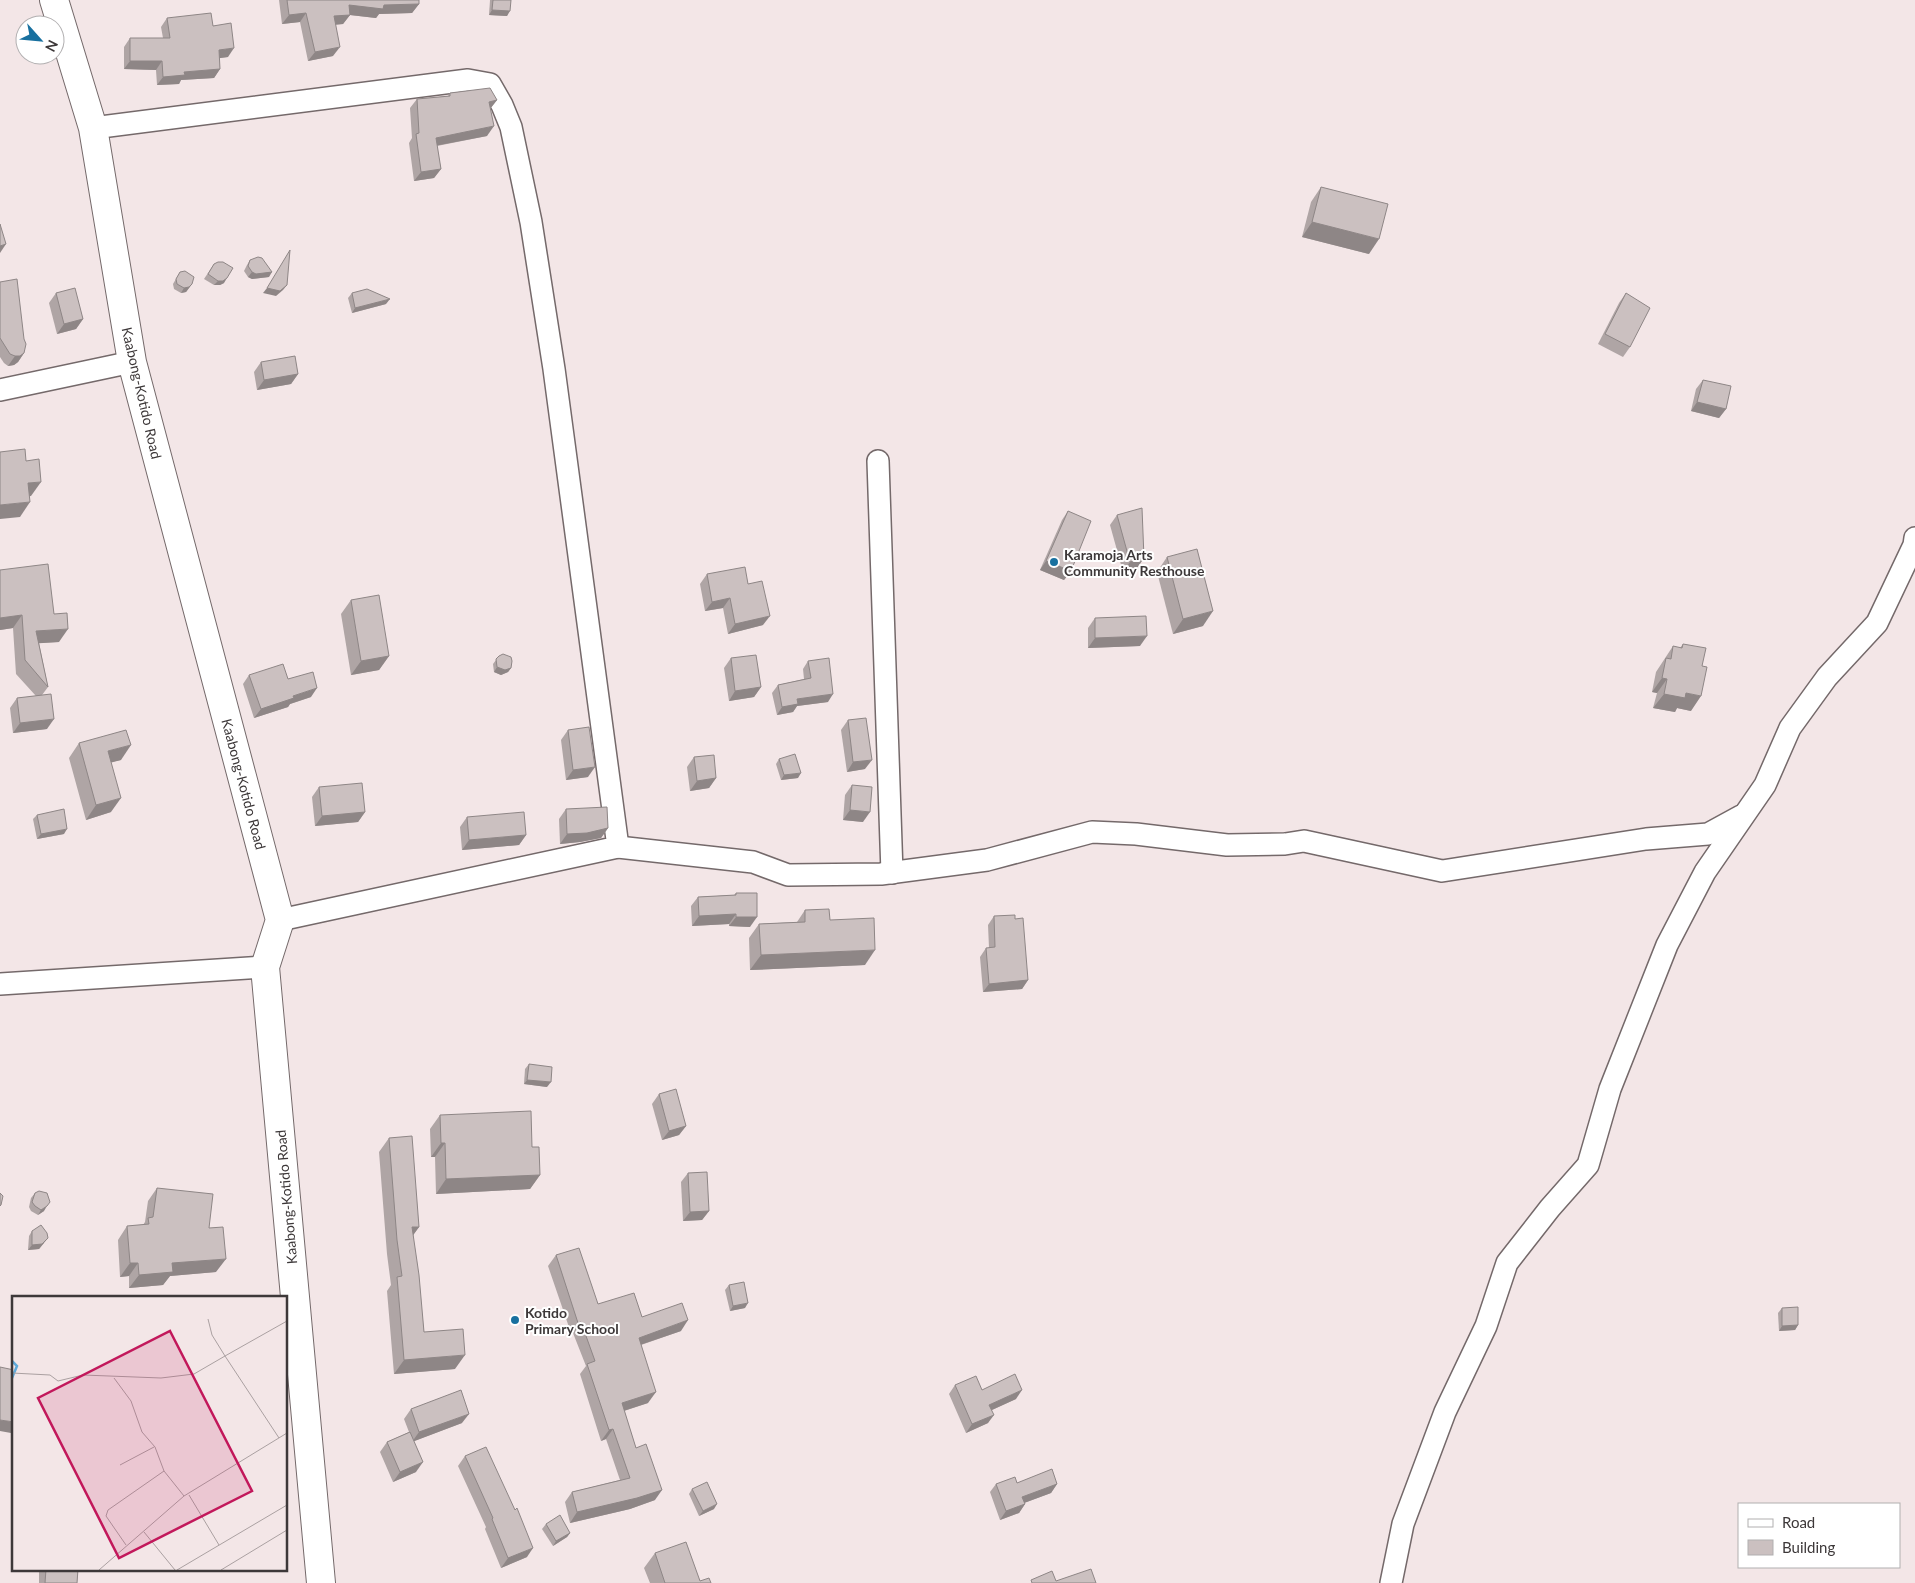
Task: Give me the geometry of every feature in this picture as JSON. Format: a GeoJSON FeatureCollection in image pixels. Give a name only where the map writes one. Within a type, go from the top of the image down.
{"type":"FeatureCollection","features":[{"type":"Feature","properties":{"kind":"main road","name":"Kaabong-Kotido Road"},"geometry":{"type":"LineString","coordinates":[[54,0],[93,128],[132,362],[280,920],[265,967],[321,1583]]}},
{"type":"Feature","properties":{"kind":"street"},"geometry":{"type":"LineString","coordinates":[[93,128],[468,80],[490,84],[502,105],[511,127],[531,222],[556,379],[618,847]]}},
{"type":"Feature","properties":{"kind":"street"},"geometry":{"type":"LineString","coordinates":[[0,390],[132,362]]}},
{"type":"Feature","properties":{"kind":"street"},"geometry":{"type":"LineString","coordinates":[[878,461],[892,873]]}},
{"type":"Feature","properties":{"kind":"street"},"geometry":{"type":"LineString","coordinates":[[1391,1583],[1403,1524],[1446,1412],[1486,1326],[1507,1263],[1550,1208],[1588,1165],[1610,1089],[1667,945],[1705,872],[1765,785],[1790,728],[1827,677],[1878,623],[1914,545],[1915,538]]}},
{"type":"Feature","properties":{"kind":"street"},"geometry":{"type":"LineString","coordinates":[[280,920],[618,847],[754,862],[788,875],[892,873],[987,860],[1092,832],[1136,834],[1227,845],[1284,844],[1304,841],[1442,871],[1646,839],[1708,834],[1744,814]]}},
{"type":"Feature","properties":{"kind":"street"},"geometry":{"type":"LineString","coordinates":[[0,984],[265,967]]}},
{"type":"Feature","properties":{"kind":"building"},"geometry":{"type":"Polygon","coordinates":[[[287,0],[419,0],[419,4],[384,5],[383,9],[349,5],[350,15],[334,16],[340,47],[315,52],[306,13],[289,15],[287,0]]]}},
{"type":"Feature","properties":{"kind":"building"},"geometry":{"type":"Polygon","coordinates":[[[493,0],[511,0],[510,11],[492,10],[493,0]]]}},
{"type":"Feature","properties":{"kind":"building"},"geometry":{"type":"Polygon","coordinates":[[[211,13],[213,26],[231,23],[234,48],[219,50],[220,69],[184,72],[185,75],[163,77],[162,61],[130,61],[130,38],[170,38],[167,18],[211,13]]]}},
{"type":"Feature","properties":{"kind":"building"},"geometry":{"type":"Polygon","coordinates":[[[490,88],[497,100],[489,102],[494,126],[436,138],[441,169],[421,172],[416,134],[419,133],[417,99],[450,96],[450,93],[490,88]]]}},
{"type":"Feature","properties":{"kind":"building"},"geometry":{"type":"Polygon","coordinates":[[[1321,187],[1388,204],[1379,239],[1312,222],[1321,187]]]}},
{"type":"Feature","properties":{"kind":"building"},"geometry":{"type":"Polygon","coordinates":[[[0,224],[6,244],[0,246],[0,224]]]}},
{"type":"Feature","properties":{"kind":"building"},"geometry":{"type":"Polygon","coordinates":[[[290,250],[287,285],[280,291],[267,288],[290,250]]]}},
{"type":"Feature","properties":{"kind":"building"},"geometry":{"type":"Polygon","coordinates":[[[258,257],[262,258],[272,272],[256,274],[252,272],[248,266],[250,260],[258,257]]]}},
{"type":"Feature","properties":{"kind":"building"},"geometry":{"type":"Polygon","coordinates":[[[223,262],[233,268],[223,281],[218,281],[208,274],[214,264],[223,262]]]}},
{"type":"Feature","properties":{"kind":"building"},"geometry":{"type":"Polygon","coordinates":[[[185,271],[194,277],[192,284],[184,288],[177,284],[176,279],[180,272],[185,271]]]}},
{"type":"Feature","properties":{"kind":"building"},"geometry":{"type":"Polygon","coordinates":[[[17,279],[26,344],[24,353],[20,356],[10,354],[0,338],[0,282],[17,279]]]}},
{"type":"Feature","properties":{"kind":"building"},"geometry":{"type":"Polygon","coordinates":[[[75,288],[83,319],[64,324],[56,293],[75,288]]]}},
{"type":"Feature","properties":{"kind":"building"},"geometry":{"type":"Polygon","coordinates":[[[367,289],[390,299],[355,308],[352,293],[367,289]]]}},
{"type":"Feature","properties":{"kind":"building"},"geometry":{"type":"Polygon","coordinates":[[[1626,293],[1650,308],[1630,347],[1605,334],[1626,293]]]}},
{"type":"Feature","properties":{"kind":"building"},"geometry":{"type":"Polygon","coordinates":[[[295,356],[298,374],[264,380],[261,362],[295,356]]]}},
{"type":"Feature","properties":{"kind":"building"},"geometry":{"type":"Polygon","coordinates":[[[1703,380],[1731,386],[1726,409],[1697,402],[1703,380]]]}},
{"type":"Feature","properties":{"kind":"building"},"geometry":{"type":"Polygon","coordinates":[[[25,449],[26,461],[39,459],[41,482],[28,483],[30,502],[0,505],[0,452],[25,449]]]}},
{"type":"Feature","properties":{"kind":"building"},"geometry":{"type":"Polygon","coordinates":[[[1142,508],[1144,558],[1130,562],[1117,515],[1142,508]]]}},
{"type":"Feature","properties":{"kind":"building"},"geometry":{"type":"Polygon","coordinates":[[[1068,511],[1091,521],[1071,571],[1046,561],[1068,511]]]}},
{"type":"Feature","properties":{"kind":"building"},"geometry":{"type":"Polygon","coordinates":[[[1197,549],[1213,611],[1183,619],[1167,557],[1197,549]]]}},
{"type":"Feature","properties":{"kind":"building"},"geometry":{"type":"Polygon","coordinates":[[[48,564],[54,614],[67,613],[68,629],[36,631],[48,687],[25,660],[22,615],[0,618],[0,570],[48,564]]]}},
{"type":"Feature","properties":{"kind":"building"},"geometry":{"type":"Polygon","coordinates":[[[745,567],[748,584],[762,581],[770,616],[735,624],[730,598],[712,602],[707,574],[745,567]]]}},
{"type":"Feature","properties":{"kind":"building"},"geometry":{"type":"Polygon","coordinates":[[[379,595],[389,656],[361,661],[351,600],[379,595]]]}},
{"type":"Feature","properties":{"kind":"building"},"geometry":{"type":"Polygon","coordinates":[[[1146,616],[1147,636],[1095,638],[1095,618],[1146,616]]]}},
{"type":"Feature","properties":{"kind":"building"},"geometry":{"type":"Polygon","coordinates":[[[1683,644],[1706,648],[1702,666],[1707,667],[1701,696],[1686,693],[1685,698],[1664,694],[1667,679],[1662,678],[1666,658],[1671,659],[1673,646],[1682,648],[1683,644]]]}},
{"type":"Feature","properties":{"kind":"building"},"geometry":{"type":"Polygon","coordinates":[[[503,654],[511,657],[512,661],[511,668],[505,670],[497,667],[496,659],[503,654]]]}},
{"type":"Feature","properties":{"kind":"building"},"geometry":{"type":"Polygon","coordinates":[[[756,655],[761,687],[735,691],[731,658],[756,655]]]}},
{"type":"Feature","properties":{"kind":"building"},"geometry":{"type":"Polygon","coordinates":[[[829,658],[833,694],[797,699],[798,704],[782,707],[778,685],[811,678],[808,661],[829,658]]]}},
{"type":"Feature","properties":{"kind":"building"},"geometry":{"type":"Polygon","coordinates":[[[283,664],[288,679],[313,672],[317,688],[261,709],[249,675],[283,664]]]}},
{"type":"Feature","properties":{"kind":"building"},"geometry":{"type":"Polygon","coordinates":[[[51,694],[54,719],[20,723],[17,698],[51,694]]]}},
{"type":"Feature","properties":{"kind":"building"},"geometry":{"type":"Polygon","coordinates":[[[866,718],[872,760],[853,762],[848,720],[866,718]]]}},
{"type":"Feature","properties":{"kind":"building"},"geometry":{"type":"Polygon","coordinates":[[[589,727],[595,767],[573,770],[568,730],[589,727]]]}},
{"type":"Feature","properties":{"kind":"building"},"geometry":{"type":"Polygon","coordinates":[[[126,730],[131,745],[108,751],[121,798],[96,805],[79,743],[126,730]]]}},
{"type":"Feature","properties":{"kind":"building"},"geometry":{"type":"Polygon","coordinates":[[[795,754],[801,773],[784,775],[779,759],[795,754]]]}},
{"type":"Feature","properties":{"kind":"building"},"geometry":{"type":"Polygon","coordinates":[[[714,755],[716,778],[697,781],[694,757],[714,755]]]}},
{"type":"Feature","properties":{"kind":"building"},"geometry":{"type":"Polygon","coordinates":[[[362,783],[365,812],[322,816],[319,787],[362,783]]]}},
{"type":"Feature","properties":{"kind":"building"},"geometry":{"type":"Polygon","coordinates":[[[852,785],[872,787],[870,812],[850,810],[852,785]]]}},
{"type":"Feature","properties":{"kind":"building"},"geometry":{"type":"Polygon","coordinates":[[[607,807],[608,828],[587,833],[567,834],[566,809],[607,807]]]}},
{"type":"Feature","properties":{"kind":"building"},"geometry":{"type":"Polygon","coordinates":[[[64,809],[67,829],[41,834],[37,815],[64,809]]]}},
{"type":"Feature","properties":{"kind":"building"},"geometry":{"type":"Polygon","coordinates":[[[524,812],[526,835],[469,840],[467,817],[524,812]]]}},
{"type":"Feature","properties":{"kind":"building"},"geometry":{"type":"Polygon","coordinates":[[[736,893],[757,893],[757,917],[736,917],[736,914],[699,916],[698,897],[736,895],[736,893]]]}},
{"type":"Feature","properties":{"kind":"building"},"geometry":{"type":"Polygon","coordinates":[[[829,909],[830,920],[874,918],[875,950],[761,955],[759,924],[805,922],[805,910],[829,909]]]}},
{"type":"Feature","properties":{"kind":"building"},"geometry":{"type":"Polygon","coordinates":[[[1015,915],[1015,919],[1023,918],[1028,980],[989,984],[986,948],[995,947],[994,916],[1015,915]]]}},
{"type":"Feature","properties":{"kind":"building"},"geometry":{"type":"Polygon","coordinates":[[[529,1064],[552,1067],[551,1082],[527,1080],[529,1064]]]}},
{"type":"Feature","properties":{"kind":"building"},"geometry":{"type":"Polygon","coordinates":[[[676,1089],[686,1126],[669,1131],[659,1094],[676,1089]]]}},
{"type":"Feature","properties":{"kind":"building"},"geometry":{"type":"Polygon","coordinates":[[[531,1111],[532,1147],[539,1147],[540,1175],[446,1179],[445,1143],[441,1143],[440,1115],[531,1111]]]}},
{"type":"Feature","properties":{"kind":"building"},"geometry":{"type":"Polygon","coordinates":[[[412,1136],[419,1227],[412,1227],[419,1275],[424,1332],[463,1329],[465,1355],[404,1360],[397,1277],[402,1276],[397,1240],[389,1138],[412,1136]]]}},
{"type":"Feature","properties":{"kind":"building"},"geometry":{"type":"Polygon","coordinates":[[[707,1172],[709,1211],[690,1212],[688,1173],[707,1172]]]}},
{"type":"Feature","properties":{"kind":"building"},"geometry":{"type":"Polygon","coordinates":[[[157,1188],[213,1194],[209,1228],[223,1227],[226,1259],[172,1263],[173,1272],[139,1275],[138,1263],[130,1263],[127,1226],[149,1224],[148,1218],[153,1217],[157,1188]]]}},
{"type":"Feature","properties":{"kind":"building"},"geometry":{"type":"Polygon","coordinates":[[[39,1191],[47,1193],[50,1202],[41,1210],[32,1202],[35,1193],[39,1191]]]}},
{"type":"Feature","properties":{"kind":"building"},"geometry":{"type":"Polygon","coordinates":[[[0,1193],[3,1196],[0,1206],[0,1193]]]}},
{"type":"Feature","properties":{"kind":"building"},"geometry":{"type":"Polygon","coordinates":[[[41,1225],[48,1238],[42,1244],[32,1245],[32,1231],[41,1225]]]}},
{"type":"Feature","properties":{"kind":"building"},"geometry":{"type":"Polygon","coordinates":[[[579,1248],[598,1304],[634,1293],[642,1317],[682,1303],[688,1320],[639,1338],[656,1392],[622,1403],[636,1448],[646,1444],[662,1490],[577,1512],[572,1492],[630,1478],[613,1429],[609,1430],[587,1364],[595,1361],[581,1322],[578,1323],[556,1255],[579,1248]]]}},
{"type":"Feature","properties":{"kind":"building"},"geometry":{"type":"Polygon","coordinates":[[[744,1282],[748,1303],[733,1306],[729,1285],[744,1282]]]}},
{"type":"Feature","properties":{"kind":"building"},"geometry":{"type":"Polygon","coordinates":[[[1798,1307],[1798,1325],[1782,1326],[1782,1308],[1798,1307]]]}},
{"type":"Feature","properties":{"kind":"building"},"geometry":{"type":"Polygon","coordinates":[[[0,1367],[12,1370],[12,1422],[0,1420],[0,1367]]]}},
{"type":"Feature","properties":{"kind":"building"},"geometry":{"type":"Polygon","coordinates":[[[1015,1374],[1022,1390],[989,1405],[994,1415],[972,1424],[955,1385],[976,1376],[982,1390],[1015,1374]]]}},
{"type":"Feature","properties":{"kind":"building"},"geometry":{"type":"Polygon","coordinates":[[[461,1390],[469,1414],[419,1432],[411,1409],[461,1390]]]}},
{"type":"Feature","properties":{"kind":"building"},"geometry":{"type":"Polygon","coordinates":[[[410,1432],[423,1462],[400,1472],[387,1442],[410,1432]]]}},
{"type":"Feature","properties":{"kind":"building"},"geometry":{"type":"Polygon","coordinates":[[[486,1447],[515,1510],[517,1508],[533,1548],[508,1558],[493,1518],[465,1456],[486,1447]]]}},
{"type":"Feature","properties":{"kind":"building"},"geometry":{"type":"Polygon","coordinates":[[[1052,1469],[1057,1484],[1022,1497],[1025,1504],[1006,1511],[996,1484],[1015,1477],[1017,1483],[1052,1469]]]}},
{"type":"Feature","properties":{"kind":"building"},"geometry":{"type":"Polygon","coordinates":[[[707,1482],[717,1504],[703,1511],[692,1489],[707,1482]]]}},
{"type":"Feature","properties":{"kind":"building"},"geometry":{"type":"Polygon","coordinates":[[[560,1515],[570,1533],[556,1541],[546,1524],[560,1515]]]}},
{"type":"Feature","properties":{"kind":"building"},"geometry":{"type":"Polygon","coordinates":[[[686,1542],[700,1581],[709,1578],[711,1583],[665,1583],[655,1553],[686,1542]]]}},
{"type":"Feature","properties":{"kind":"building"},"geometry":{"type":"Polygon","coordinates":[[[1091,1569],[1096,1583],[1032,1583],[1031,1580],[1052,1571],[1056,1581],[1091,1569]]]}},
{"type":"Feature","properties":{"kind":"building"},"geometry":{"type":"Polygon","coordinates":[[[46,1570],[78,1570],[77,1583],[45,1583],[46,1570]]]}},
{"type":"Feature","properties":{"kind":"place","name":"Karamoja Arts Community Resthouse"},"geometry":{"type":"Point","coordinates":[1054,562]}},
{"type":"Feature","properties":{"kind":"place","name":"Kotido Primary School"},"geometry":{"type":"Point","coordinates":[515,1320]}}]}
